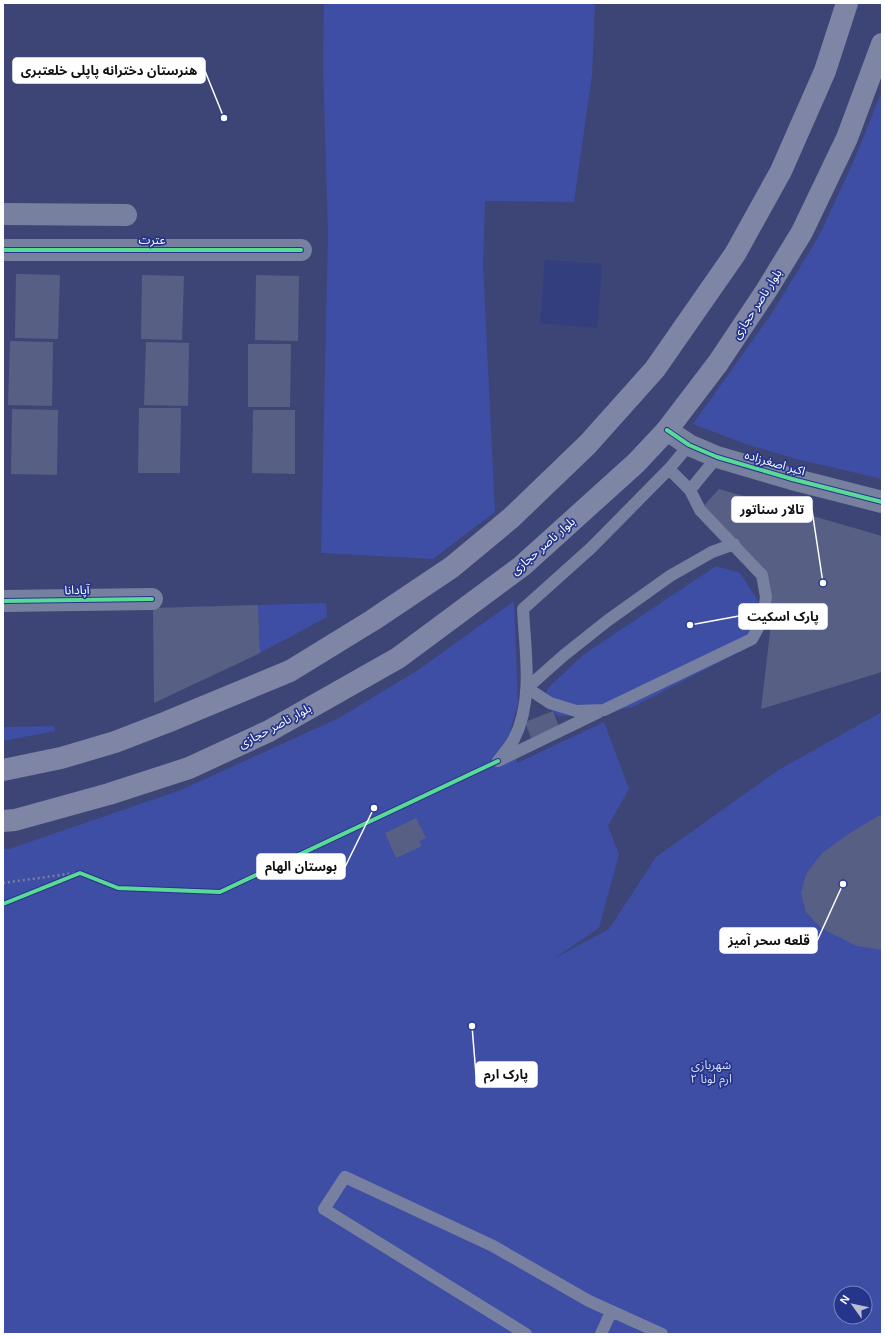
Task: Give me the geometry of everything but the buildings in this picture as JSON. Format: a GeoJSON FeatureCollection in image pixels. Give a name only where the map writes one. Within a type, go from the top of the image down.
{"type":"FeatureCollection","features":[{"type":"Feature","properties":{"kind":"main road"},"geometry":{"type":"LineString","coordinates":[[3,770],[61,758],[115,742],[290,671],[373,620],[452,567],[511,518],[588,444],[655,369],[735,254],[781,171],[825,71],[847,3]]}},
{"type":"Feature","properties":{"kind":"main road","name":"بلوار ناصر حجازی"},"geometry":{"type":"LineString","coordinates":[[3,821],[15,820],[109,794],[190,768],[269,731],[398,658],[522,566],[636,463],[667,430],[718,363],[766,291],[802,232],[847,138],[882,44]]}},
{"type":"Feature","properties":{"kind":"street"},"geometry":{"type":"LineString","coordinates":[[3,214],[126,215]]}},
{"type":"Feature","properties":{"kind":"street","name":"عترت"},"geometry":{"type":"LineString","coordinates":[[3,250],[301,250]]}},
{"type":"Feature","properties":{"kind":"street","name":"اکبر اصغرزاده"},"geometry":{"type":"LineString","coordinates":[[667,430],[689,445],[717,457],[792,479],[882,502]]}},
{"type":"Feature","properties":{"kind":"street","name":"آپادانا"},"geometry":{"type":"LineString","coordinates":[[3,601],[152,599]]}},
{"type":"Feature","properties":{"kind":"lane"},"geometry":{"type":"LineString","coordinates":[[498,761],[514,739],[524,715],[527,688],[524,609],[591,548],[669,469],[689,445]]}},
{"type":"Feature","properties":{"kind":"lane"},"geometry":{"type":"LineString","coordinates":[[690,490],[717,457]]}},
{"type":"Feature","properties":{"kind":"lane"},"geometry":{"type":"LineString","coordinates":[[498,761],[752,639],[763,620],[766,597],[762,575],[700,510],[690,490],[669,469]]}},
{"type":"Feature","properties":{"kind":"lane"},"geometry":{"type":"LineString","coordinates":[[527,688],[607,621],[670,576],[712,552],[734,544]]}},
{"type":"Feature","properties":{"kind":"lane"},"geometry":{"type":"LineString","coordinates":[[527,688],[550,703],[576,711],[604,710]]}},
{"type":"Feature","properties":{"kind":"lane"},"geometry":{"type":"LineString","coordinates":[[526,1334],[324,1210],[345,1177],[493,1246],[589,1302],[662,1334]]}},
{"type":"Feature","properties":{"kind":"lane"},"geometry":{"type":"LineString","coordinates":[[601,1334],[612,1312]]}},
{"type":"Feature","properties":{"kind":"path"},"geometry":{"type":"LineString","coordinates":[[3,883],[80,873],[118,888],[220,892],[498,761]]}},
{"type":"Feature","properties":{"kind":"path"},"geometry":{"type":"LineString","coordinates":[[3,904],[80,873]]}},
{"type":"Feature","properties":{"kind":"green space"},"geometry":{"type":"Polygon","coordinates":[[[324,3],[595,3],[592,75],[574,202],[485,201],[483,264],[495,512],[433,559],[321,553],[328,233],[323,64],[324,3]]]}},
{"type":"Feature","properties":{"kind":"green space"},"geometry":{"type":"Polygon","coordinates":[[[882,91],[882,479],[796,459],[746,444],[693,424],[772,313],[819,236],[855,158],[882,91]]]}},
{"type":"Feature","properties":{"kind":"green space"},"geometry":{"type":"Polygon","coordinates":[[[716,566],[740,573],[758,601],[745,649],[633,707],[583,716],[558,716],[542,703],[548,688],[583,655],[716,566]]]}},
{"type":"Feature","properties":{"kind":"green space","name":"شهربازی ارم لونا ۲"},"geometry":{"type":"Polygon","coordinates":[[[514,601],[518,704],[510,731],[517,763],[604,722],[629,789],[608,826],[619,854],[599,928],[553,959],[609,929],[656,857],[780,769],[882,712],[882,1334],[3,1334],[3,849],[9,849],[181,790],[339,718],[418,670],[514,601]]]}},
{"type":"Feature","properties":{"kind":"green space"},"geometry":{"type":"Polygon","coordinates":[[[326,603],[327,617],[260,653],[258,605],[326,603]]]}},
{"type":"Feature","properties":{"kind":"green space"},"geometry":{"type":"Polygon","coordinates":[[[54,726],[55,731],[3,741],[3,727],[54,726]]]}},
{"type":"Feature","properties":{"kind":"shaded area"},"geometry":{"type":"Polygon","coordinates":[[[545,260],[602,264],[597,328],[540,323],[545,260]]]}},
{"type":"Feature","properties":{"kind":"cycle path"},"geometry":{"type":"LineString","coordinates":[[3,250],[301,250]]}},
{"type":"Feature","properties":{"kind":"cycle path"},"geometry":{"type":"LineString","coordinates":[[667,430],[689,445],[717,457],[792,479],[882,502]]}},
{"type":"Feature","properties":{"kind":"cycle path"},"geometry":{"type":"LineString","coordinates":[[3,601],[152,599]]}},
{"type":"Feature","properties":{"kind":"cycle path"},"geometry":{"type":"LineString","coordinates":[[3,904],[80,873],[118,888],[220,892],[498,761]]}},
{"type":"Feature","properties":{"kind":"place","name":"هنرستان دخترانه پاپلی خلعتبری"},"geometry":{"type":"Point","coordinates":[224,118]}},
{"type":"Feature","properties":{"kind":"place","name":"تالار سناتور"},"geometry":{"type":"Point","coordinates":[823,583]}},
{"type":"Feature","properties":{"kind":"place","name":"پارک اسکیت"},"geometry":{"type":"Point","coordinates":[690,625]}},
{"type":"Feature","properties":{"kind":"place","name":"بوستان الهام"},"geometry":{"type":"Point","coordinates":[374,808]}},
{"type":"Feature","properties":{"kind":"place","name":"قلعه سحر آمیز"},"geometry":{"type":"Point","coordinates":[843,884]}},
{"type":"Feature","properties":{"kind":"place","name":"پارک ارم"},"geometry":{"type":"Point","coordinates":[472,1026]}}]}
